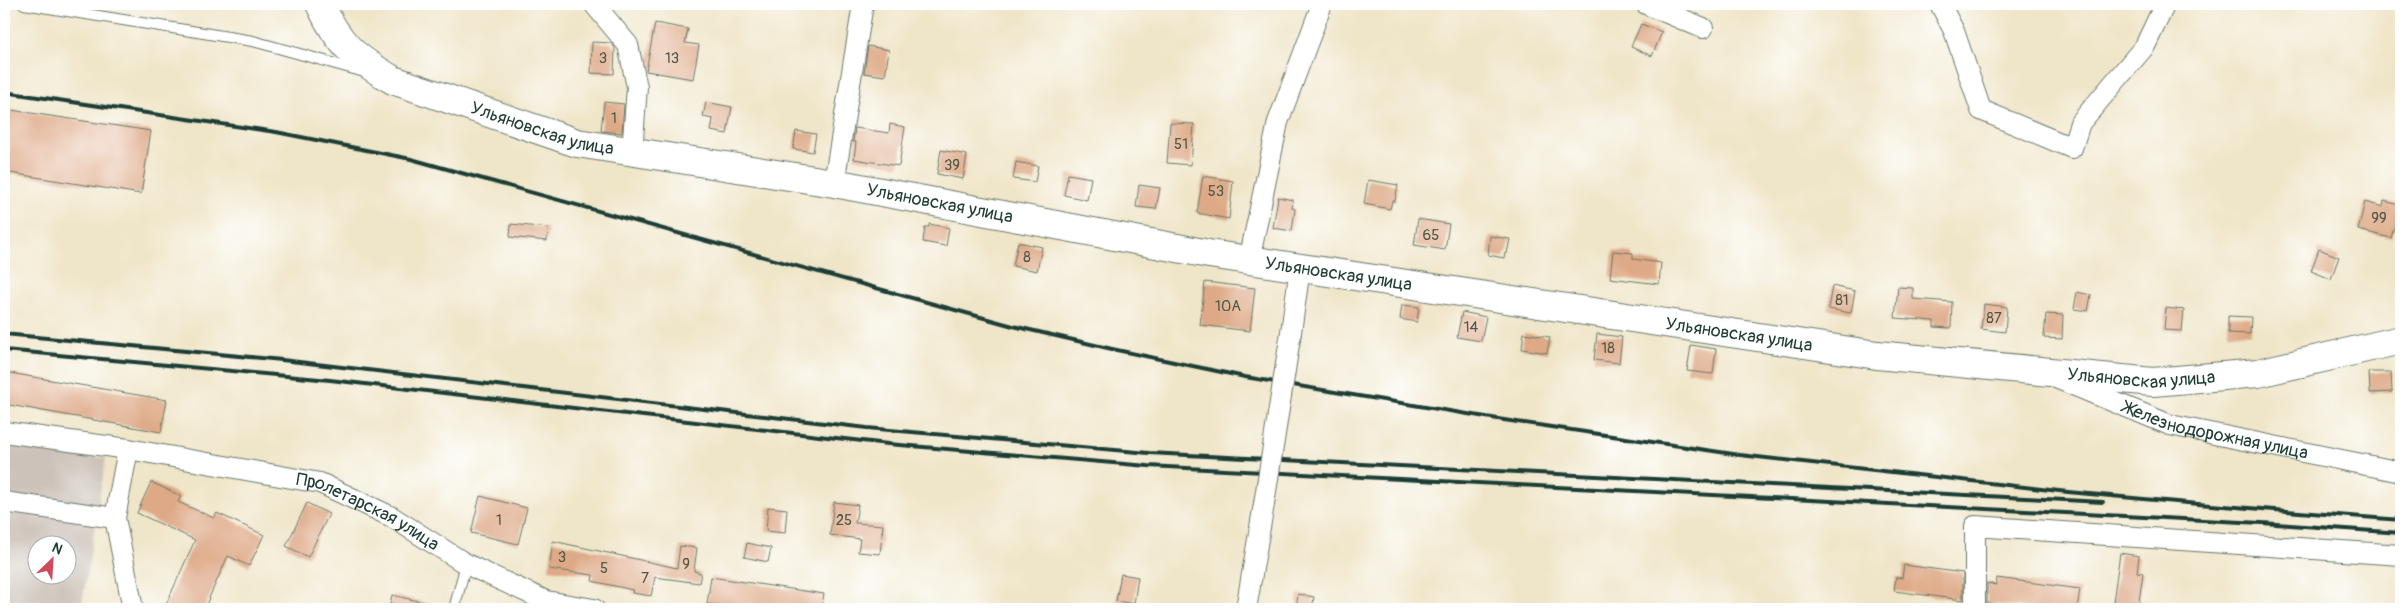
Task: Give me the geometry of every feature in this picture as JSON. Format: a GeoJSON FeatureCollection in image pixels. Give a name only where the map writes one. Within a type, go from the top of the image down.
{"type":"FeatureCollection","features":[{"type":"Feature","properties":{"kind":"main road","name":"Ульяновская улица"},"geometry":{"type":"LineString","coordinates":[[320,4],[332,28],[346,48],[366,64],[393,80],[577,143],[834,183],[1249,261],[1877,355],[2162,382],[2258,374],[2401,340]]}},
{"type":"Feature","properties":{"kind":"street"},"geometry":{"type":"LineString","coordinates":[[594,4],[628,45],[637,87],[632,152]]}},
{"type":"Feature","properties":{"kind":"street"},"geometry":{"type":"LineString","coordinates":[[834,183],[863,4]]}},
{"type":"Feature","properties":{"kind":"street"},"geometry":{"type":"LineString","coordinates":[[1249,261],[1278,122],[1322,4]]}},
{"type":"Feature","properties":{"kind":"street"},"geometry":{"type":"LineString","coordinates":[[1646,4],[1703,28]]}},
{"type":"Feature","properties":{"kind":"street"},"geometry":{"type":"LineString","coordinates":[[1940,4],[1954,31],[1981,110],[2072,148],[2080,123],[2145,46],[2165,4]]}},
{"type":"Feature","properties":{"kind":"street"},"geometry":{"type":"LineString","coordinates":[[1246,609],[1300,268]]}},
{"type":"Feature","properties":{"kind":"street","name":"Железнодорожная улица"},"geometry":{"type":"LineString","coordinates":[[2036,370],[2170,425],[2401,472]]}},
{"type":"Feature","properties":{"kind":"street","name":"Пролетарская улица"},"geometry":{"type":"LineString","coordinates":[[4,432],[128,449],[320,483],[392,517],[466,564],[545,605],[594,609]]}},
{"type":"Feature","properties":{"kind":"street"},"geometry":{"type":"LineString","coordinates":[[128,449],[115,518],[133,609]]}},
{"type":"Feature","properties":{"kind":"street"},"geometry":{"type":"LineString","coordinates":[[4,502],[115,518]]}},
{"type":"Feature","properties":{"kind":"street"},"geometry":{"type":"LineString","coordinates":[[1975,609],[1975,526],[2401,555]]}},
{"type":"Feature","properties":{"kind":"lane"},"geometry":{"type":"LineString","coordinates":[[24,4],[253,41],[393,80]]}},
{"type":"Feature","properties":{"kind":"lane"},"geometry":{"type":"LineString","coordinates":[[454,609],[466,564]]}},
{"type":"Feature","properties":{"kind":"shaded area"},"geometry":{"type":"Polygon","coordinates":[[[4,445],[106,458],[81,609],[4,609],[4,445]]]}},
{"type":"Feature","properties":{"kind":"building"},"geometry":{"type":"Polygon","coordinates":[[[655,23],[688,29],[685,43],[699,45],[693,79],[646,71],[655,23]]]}},
{"type":"Feature","properties":{"kind":"building"},"geometry":{"type":"Polygon","coordinates":[[[1641,24],[1662,32],[1652,56],[1631,47],[1641,24]]]}},
{"type":"Feature","properties":{"kind":"building"},"geometry":{"type":"Polygon","coordinates":[[[592,42],[611,43],[615,48],[614,74],[591,73],[592,42]]]}},
{"type":"Feature","properties":{"kind":"building"},"geometry":{"type":"Polygon","coordinates":[[[868,46],[889,50],[885,76],[864,73],[868,46]]]}},
{"type":"Feature","properties":{"kind":"building"},"geometry":{"type":"Polygon","coordinates":[[[604,102],[624,104],[622,133],[601,131],[604,102]]]}},
{"type":"Feature","properties":{"kind":"building"},"geometry":{"type":"Polygon","coordinates":[[[706,102],[732,107],[727,134],[711,131],[713,119],[703,117],[706,102]]]}},
{"type":"Feature","properties":{"kind":"building"},"geometry":{"type":"Polygon","coordinates":[[[4,109],[151,131],[141,194],[4,172],[4,109]]]}},
{"type":"Feature","properties":{"kind":"building"},"geometry":{"type":"Polygon","coordinates":[[[1170,123],[1194,124],[1191,165],[1167,163],[1170,123]]]}},
{"type":"Feature","properties":{"kind":"building"},"geometry":{"type":"Polygon","coordinates":[[[890,124],[905,127],[899,166],[854,159],[856,142],[853,142],[855,128],[889,133],[890,124]]]}},
{"type":"Feature","properties":{"kind":"building"},"geometry":{"type":"Polygon","coordinates":[[[796,131],[816,134],[813,152],[793,149],[796,131]]]}},
{"type":"Feature","properties":{"kind":"building"},"geometry":{"type":"Polygon","coordinates":[[[941,150],[967,155],[963,179],[937,174],[941,150]]]}},
{"type":"Feature","properties":{"kind":"building"},"geometry":{"type":"Polygon","coordinates":[[[1016,162],[1038,166],[1035,182],[1013,179],[1016,162]]]}},
{"type":"Feature","properties":{"kind":"building"},"geometry":{"type":"Polygon","coordinates":[[[1068,174],[1091,178],[1087,200],[1064,195],[1068,174]]]}},
{"type":"Feature","properties":{"kind":"building"},"geometry":{"type":"Polygon","coordinates":[[[1203,176],[1233,181],[1229,219],[1197,213],[1203,176]]]}},
{"type":"Feature","properties":{"kind":"building"},"geometry":{"type":"Polygon","coordinates":[[[1368,180],[1398,185],[1395,201],[1392,201],[1390,209],[1364,204],[1368,180]]]}},
{"type":"Feature","properties":{"kind":"building"},"geometry":{"type":"Polygon","coordinates":[[[1139,185],[1160,188],[1156,209],[1136,207],[1139,185]]]}},
{"type":"Feature","properties":{"kind":"building"},"geometry":{"type":"Polygon","coordinates":[[[1278,197],[1293,200],[1292,208],[1295,209],[1292,231],[1273,228],[1278,197]]]}},
{"type":"Feature","properties":{"kind":"building"},"geometry":{"type":"Polygon","coordinates":[[[2384,201],[2400,205],[2391,238],[2358,230],[2365,202],[2383,207],[2384,201]]]}},
{"type":"Feature","properties":{"kind":"building"},"geometry":{"type":"Polygon","coordinates":[[[1418,219],[1449,224],[1445,250],[1414,245],[1418,219]]]}},
{"type":"Feature","properties":{"kind":"building"},"geometry":{"type":"Polygon","coordinates":[[[511,224],[548,228],[547,241],[510,237],[511,224]]]}},
{"type":"Feature","properties":{"kind":"building"},"geometry":{"type":"Polygon","coordinates":[[[929,224],[949,228],[946,246],[923,242],[925,227],[929,227],[929,224]]]}},
{"type":"Feature","properties":{"kind":"building"},"geometry":{"type":"Polygon","coordinates":[[[1490,236],[1510,239],[1504,258],[1488,255],[1490,236]]]}},
{"type":"Feature","properties":{"kind":"building"},"geometry":{"type":"Polygon","coordinates":[[[1018,242],[1042,247],[1037,271],[1013,266],[1018,242]]]}},
{"type":"Feature","properties":{"kind":"building"},"geometry":{"type":"Polygon","coordinates":[[[2319,249],[2339,257],[2331,279],[2311,271],[2319,249]]]}},
{"type":"Feature","properties":{"kind":"building"},"geometry":{"type":"Polygon","coordinates":[[[1613,251],[1633,253],[1633,259],[1661,263],[1659,284],[1610,278],[1613,251]]]}},
{"type":"Feature","properties":{"kind":"building"},"geometry":{"type":"Polygon","coordinates":[[[1205,282],[1255,288],[1250,331],[1200,325],[1205,282]]]}},
{"type":"Feature","properties":{"kind":"building"},"geometry":{"type":"Polygon","coordinates":[[[1832,286],[1855,291],[1851,313],[1828,309],[1832,286]]]}},
{"type":"Feature","properties":{"kind":"building"},"geometry":{"type":"Polygon","coordinates":[[[1898,287],[1913,288],[1913,299],[1952,302],[1951,328],[1934,327],[1934,321],[1895,318],[1898,287]]]}},
{"type":"Feature","properties":{"kind":"building"},"geometry":{"type":"Polygon","coordinates":[[[2077,292],[2091,295],[2088,311],[2074,309],[2077,292]]]}},
{"type":"Feature","properties":{"kind":"building"},"geometry":{"type":"Polygon","coordinates":[[[1984,304],[2007,307],[2005,332],[1981,329],[1984,304]]]}},
{"type":"Feature","properties":{"kind":"building"},"geometry":{"type":"Polygon","coordinates":[[[1402,305],[1419,307],[1417,322],[1400,319],[1402,305]]]}},
{"type":"Feature","properties":{"kind":"building"},"geometry":{"type":"Polygon","coordinates":[[[2166,308],[2184,310],[2182,331],[2164,330],[2166,308]]]}},
{"type":"Feature","properties":{"kind":"building"},"geometry":{"type":"Polygon","coordinates":[[[1462,312],[1486,317],[1481,341],[1457,337],[1462,312]]]}},
{"type":"Feature","properties":{"kind":"building"},"geometry":{"type":"Polygon","coordinates":[[[2046,314],[2063,315],[2062,339],[2044,338],[2046,314]]]}},
{"type":"Feature","properties":{"kind":"building"},"geometry":{"type":"Polygon","coordinates":[[[2228,316],[2251,317],[2250,334],[2228,333],[2228,316]]]}},
{"type":"Feature","properties":{"kind":"building"},"geometry":{"type":"Polygon","coordinates":[[[1524,333],[1550,337],[1547,353],[1522,349],[1524,333]]]}},
{"type":"Feature","properties":{"kind":"building"},"geometry":{"type":"Polygon","coordinates":[[[1597,334],[1622,337],[1619,363],[1594,360],[1597,334]]]}},
{"type":"Feature","properties":{"kind":"building"},"geometry":{"type":"Polygon","coordinates":[[[1691,345],[1716,349],[1713,374],[1687,371],[1691,345]]]}},
{"type":"Feature","properties":{"kind":"building"},"geometry":{"type":"Polygon","coordinates":[[[4,372],[167,400],[161,432],[4,404],[4,372]]]}},
{"type":"Feature","properties":{"kind":"building"},"geometry":{"type":"Polygon","coordinates":[[[2369,372],[2391,372],[2392,392],[2370,393],[2369,372]]]}},
{"type":"Feature","properties":{"kind":"building"},"geometry":{"type":"Polygon","coordinates":[[[151,482],[181,496],[178,502],[214,518],[217,513],[264,535],[249,566],[228,556],[204,609],[164,609],[195,540],[137,513],[151,482]]]}},
{"type":"Feature","properties":{"kind":"building"},"geometry":{"type":"Polygon","coordinates":[[[480,496],[527,508],[518,544],[471,533],[480,496]]]}},
{"type":"Feature","properties":{"kind":"building"},"geometry":{"type":"Polygon","coordinates":[[[834,502],[858,505],[855,523],[883,525],[880,554],[858,552],[860,539],[830,535],[834,502]]]}},
{"type":"Feature","properties":{"kind":"building"},"geometry":{"type":"Polygon","coordinates":[[[307,503],[329,514],[308,557],[286,546],[307,503]]]}},
{"type":"Feature","properties":{"kind":"building"},"geometry":{"type":"Polygon","coordinates":[[[768,507],[787,509],[785,533],[766,531],[768,507]]]}},
{"type":"Feature","properties":{"kind":"building"},"geometry":{"type":"Polygon","coordinates":[[[553,541],[677,568],[680,546],[697,548],[694,571],[701,573],[699,583],[655,577],[651,596],[632,593],[633,590],[592,581],[593,575],[549,569],[553,541]]]}},
{"type":"Feature","properties":{"kind":"building"},"geometry":{"type":"Polygon","coordinates":[[[747,543],[771,548],[768,562],[744,557],[747,543]]]}},
{"type":"Feature","properties":{"kind":"building"},"geometry":{"type":"Polygon","coordinates":[[[2120,553],[2139,556],[2137,572],[2143,573],[2138,609],[2112,609],[2120,553]]]}},
{"type":"Feature","properties":{"kind":"building"},"geometry":{"type":"Polygon","coordinates":[[[1904,565],[1963,573],[1963,600],[1894,591],[1896,577],[1902,578],[1904,565]]]}},
{"type":"Feature","properties":{"kind":"building"},"geometry":{"type":"Polygon","coordinates":[[[1121,574],[1138,577],[1134,604],[1116,601],[1121,574]]]}},
{"type":"Feature","properties":{"kind":"building"},"geometry":{"type":"Polygon","coordinates":[[[711,577],[824,594],[821,609],[747,609],[707,604],[711,577]]]}},
{"type":"Feature","properties":{"kind":"building"},"geometry":{"type":"Polygon","coordinates":[[[1997,578],[2080,589],[2077,609],[2031,609],[1987,603],[1987,583],[1996,585],[1997,578]]]}},
{"type":"Feature","properties":{"kind":"building"},"geometry":{"type":"Polygon","coordinates":[[[1298,594],[1314,597],[1312,609],[1296,609],[1298,594]]]}},
{"type":"Feature","properties":{"kind":"building"},"geometry":{"type":"Polygon","coordinates":[[[392,595],[431,604],[430,609],[389,609],[392,595]]]}},
{"type":"Feature","properties":{"kind":"railway"},"geometry":{"type":"LineString","coordinates":[[4,92],[276,132],[411,159],[1013,326],[1245,377],[1504,420],[1740,455],[2068,492],[2401,520]]}},
{"type":"Feature","properties":{"kind":"railway"},"geometry":{"type":"LineString","coordinates":[[4,334],[282,360],[867,428],[1149,453],[2103,502]]}},
{"type":"Feature","properties":{"kind":"railway"},"geometry":{"type":"LineString","coordinates":[[4,350],[330,380],[888,444],[1148,466],[2262,523],[2401,533]]}}]}
